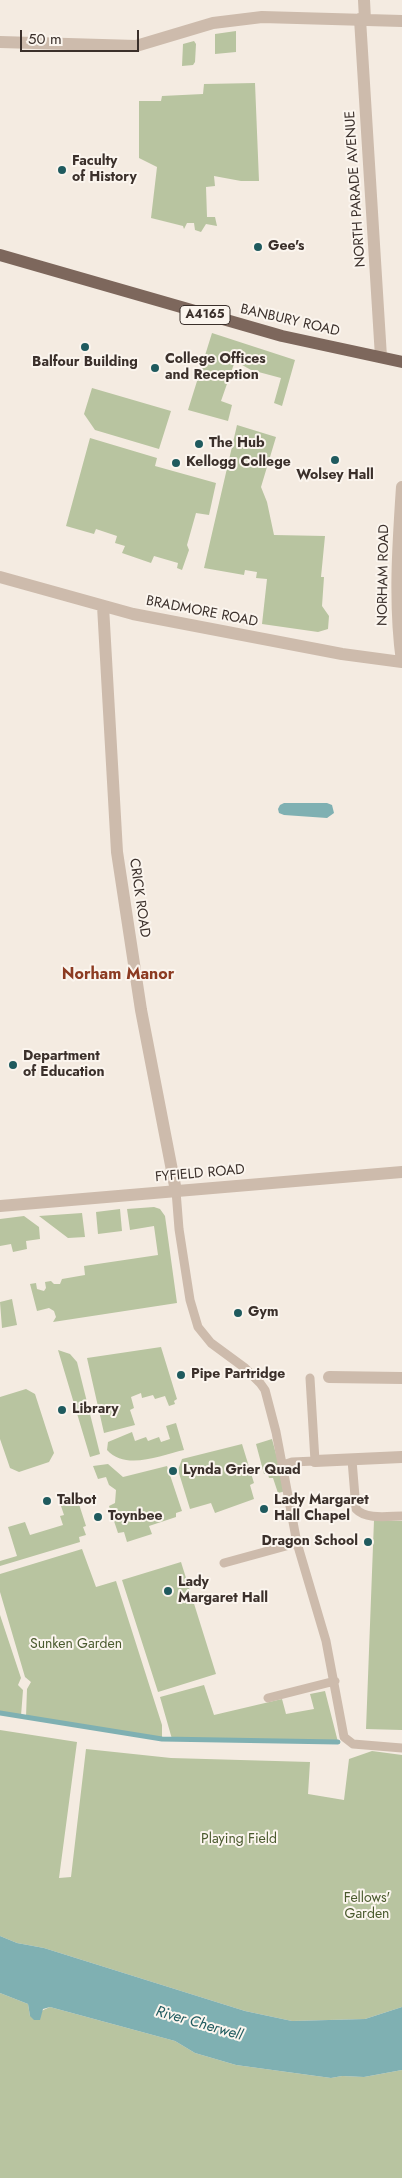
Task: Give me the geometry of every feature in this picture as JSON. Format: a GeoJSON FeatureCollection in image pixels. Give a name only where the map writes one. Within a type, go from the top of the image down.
{"type":"FeatureCollection","features":[{"type":"Feature","properties":{"kind":"main road","name":"BANBURY ROAD"},"geometry":{"type":"LineString","coordinates":[[0,255],[282,336],[402,362]]}},
{"type":"Feature","properties":{"kind":"street","name":"NORTH PARADE AVENUE"},"geometry":{"type":"LineString","coordinates":[[364,0],[362,19],[381,357]]}},
{"type":"Feature","properties":{"kind":"street"},"geometry":{"type":"LineString","coordinates":[[0,42],[136,46],[213,23],[262,16],[402,21]]}},
{"type":"Feature","properties":{"kind":"street","name":"NORHAM ROAD"},"geometry":{"type":"LineString","coordinates":[[402,488],[396,570],[398,631],[402,662]]}},
{"type":"Feature","properties":{"kind":"street","name":"BRADMORE ROAD"},"geometry":{"type":"LineString","coordinates":[[0,577],[103,606],[186,626],[342,654],[402,662]]}},
{"type":"Feature","properties":{"kind":"street","name":"CRICK ROAD"},"geometry":{"type":"LineString","coordinates":[[103,606],[117,852],[141,1010],[176,1191]]}},
{"type":"Feature","properties":{"kind":"street","name":"FYFIELD ROAD"},"geometry":{"type":"LineString","coordinates":[[0,1206],[402,1172]]}},
{"type":"Feature","properties":{"kind":"street"},"geometry":{"type":"LineString","coordinates":[[329,1377],[402,1378]]}},
{"type":"Feature","properties":{"kind":"street"},"geometry":{"type":"LineString","coordinates":[[315,1461],[402,1457]]}},
{"type":"Feature","properties":{"kind":"lane"},"geometry":{"type":"LineString","coordinates":[[176,1191],[179,1229],[194,1318],[202,1334],[245,1368],[265,1390],[276,1432],[297,1543],[326,1641],[342,1732],[347,1742],[353,1744],[402,1748]]}},
{"type":"Feature","properties":{"kind":"lane"},"geometry":{"type":"LineString","coordinates":[[282,1465],[292,1462],[315,1461],[310,1378]]}},
{"type":"Feature","properties":{"kind":"lane"},"geometry":{"type":"LineString","coordinates":[[352,1460],[356,1509],[359,1513],[371,1516],[402,1516]]}},
{"type":"Feature","properties":{"kind":"lane"},"geometry":{"type":"LineString","coordinates":[[224,1563],[297,1543]]}},
{"type":"Feature","properties":{"kind":"lane"},"geometry":{"type":"LineString","coordinates":[[268,1698],[334,1681]]}},
{"type":"Feature","properties":{"kind":"green space"},"geometry":{"type":"Polygon","coordinates":[[[236,31],[236,52],[215,54],[215,34],[236,31]]]}},
{"type":"Feature","properties":{"kind":"green space"},"geometry":{"type":"Polygon","coordinates":[[[194,41],[196,44],[195,62],[193,65],[182,66],[183,44],[194,41]]]}},
{"type":"Feature","properties":{"kind":"green space"},"geometry":{"type":"Polygon","coordinates":[[[255,83],[259,181],[241,181],[214,176],[215,186],[206,187],[207,217],[215,217],[217,226],[206,224],[201,232],[195,230],[194,223],[187,223],[184,229],[183,226],[151,218],[157,167],[139,158],[139,101],[161,101],[162,96],[203,94],[204,84],[255,83]]]}},
{"type":"Feature","properties":{"kind":"green space"},"geometry":{"type":"Polygon","coordinates":[[[212,333],[295,360],[282,406],[274,403],[281,378],[251,370],[235,361],[221,401],[232,405],[228,421],[188,410],[212,333]]]}},
{"type":"Feature","properties":{"kind":"green space"},"geometry":{"type":"Polygon","coordinates":[[[92,388],[171,411],[159,449],[95,430],[84,414],[92,388]]]}},
{"type":"Feature","properties":{"kind":"green space"},"geometry":{"type":"Polygon","coordinates":[[[237,425],[276,437],[261,487],[267,502],[274,535],[325,536],[321,577],[324,577],[322,606],[329,616],[328,629],[318,632],[262,624],[267,579],[256,578],[257,572],[245,570],[244,575],[204,568],[237,425]]]}},
{"type":"Feature","properties":{"kind":"green space"},"geometry":{"type":"Polygon","coordinates":[[[90,438],[157,458],[155,466],[216,483],[209,515],[196,513],[187,545],[189,550],[182,570],[177,568],[178,563],[154,556],[151,563],[122,553],[125,546],[115,543],[117,536],[96,529],[94,534],[66,526],[90,438]]]}},
{"type":"Feature","properties":{"kind":"green space"},"geometry":{"type":"Polygon","coordinates":[[[154,1207],[160,1209],[165,1216],[177,1303],[53,1322],[56,1317],[54,1311],[49,1308],[37,1311],[30,1284],[36,1283],[37,1289],[44,1291],[46,1288],[45,1282],[51,1281],[54,1284],[60,1284],[62,1279],[85,1275],[84,1266],[158,1255],[154,1226],[130,1230],[127,1209],[154,1207]]]}},
{"type":"Feature","properties":{"kind":"green space"},"geometry":{"type":"Polygon","coordinates":[[[120,1209],[122,1231],[98,1234],[96,1212],[120,1209]]]}},
{"type":"Feature","properties":{"kind":"green space"},"geometry":{"type":"Polygon","coordinates":[[[82,1213],[85,1237],[68,1238],[39,1216],[82,1213]]]}},
{"type":"Feature","properties":{"kind":"green space"},"geometry":{"type":"Polygon","coordinates":[[[24,1216],[39,1227],[40,1239],[26,1241],[27,1249],[13,1252],[11,1244],[0,1246],[0,1219],[24,1216]]]}},
{"type":"Feature","properties":{"kind":"green space"},"geometry":{"type":"Polygon","coordinates":[[[12,1299],[17,1325],[2,1328],[0,1302],[12,1299]]]}},
{"type":"Feature","properties":{"kind":"green space"},"geometry":{"type":"Polygon","coordinates":[[[161,1347],[177,1399],[174,1401],[175,1404],[169,1406],[165,1396],[155,1399],[153,1395],[142,1398],[141,1393],[131,1397],[134,1408],[130,1410],[135,1425],[104,1433],[87,1358],[161,1347]]]}},
{"type":"Feature","properties":{"kind":"green space"},"geometry":{"type":"Polygon","coordinates":[[[58,1350],[70,1354],[77,1362],[100,1454],[90,1457],[58,1350]]]}},
{"type":"Feature","properties":{"kind":"green space"},"geometry":{"type":"Polygon","coordinates":[[[26,1389],[35,1394],[54,1453],[49,1462],[19,1472],[10,1468],[0,1439],[0,1397],[26,1389]]]}},
{"type":"Feature","properties":{"kind":"green space"},"geometry":{"type":"Polygon","coordinates":[[[176,1423],[184,1450],[155,1458],[134,1461],[124,1460],[107,1450],[108,1442],[132,1432],[135,1441],[146,1437],[148,1441],[159,1437],[161,1442],[170,1439],[166,1426],[176,1423]]]}},
{"type":"Feature","properties":{"kind":"green space"},"geometry":{"type":"Polygon","coordinates":[[[272,1439],[286,1491],[278,1493],[273,1478],[269,1478],[268,1474],[264,1474],[256,1444],[272,1439]]]}},
{"type":"Feature","properties":{"kind":"green space"},"geometry":{"type":"Polygon","coordinates":[[[242,1444],[254,1483],[250,1485],[254,1499],[215,1513],[211,1503],[190,1509],[178,1470],[182,1459],[242,1444]]]}},
{"type":"Feature","properties":{"kind":"green space"},"geometry":{"type":"Polygon","coordinates":[[[108,1464],[123,1477],[167,1466],[182,1511],[176,1513],[176,1517],[149,1526],[152,1534],[127,1542],[124,1532],[118,1533],[109,1506],[115,1503],[116,1490],[109,1485],[106,1477],[98,1479],[93,1466],[108,1464]]]}},
{"type":"Feature","properties":{"kind":"green space"},"geometry":{"type":"Polygon","coordinates":[[[78,1501],[86,1526],[83,1527],[86,1535],[79,1537],[80,1542],[0,1566],[0,1561],[17,1556],[8,1527],[25,1522],[30,1535],[63,1525],[60,1516],[64,1515],[61,1506],[78,1501]]]}},
{"type":"Feature","properties":{"kind":"green space"},"geometry":{"type":"Polygon","coordinates":[[[374,1520],[402,1521],[402,1730],[366,1729],[374,1520]]]}},
{"type":"Feature","properties":{"kind":"green space","name":"Sunken Garden"},"geometry":{"type":"Polygon","coordinates":[[[82,1549],[96,1587],[116,1581],[162,1725],[162,1739],[26,1717],[27,1689],[31,1682],[25,1677],[0,1592],[0,1574],[82,1549]]]}},
{"type":"Feature","properties":{"kind":"green space"},"geometry":{"type":"Polygon","coordinates":[[[181,1562],[216,1674],[158,1692],[122,1580],[181,1562]]]}},
{"type":"Feature","properties":{"kind":"green space"},"geometry":{"type":"Polygon","coordinates":[[[0,1615],[21,1678],[18,1685],[23,1690],[21,1716],[0,1713],[0,1615]]]}},
{"type":"Feature","properties":{"kind":"green space"},"geometry":{"type":"Polygon","coordinates":[[[204,1685],[214,1715],[282,1699],[286,1714],[314,1709],[310,1694],[325,1691],[338,1742],[172,1739],[160,1697],[204,1685]]]}},
{"type":"Feature","properties":{"kind":"green space"},"geometry":{"type":"Polygon","coordinates":[[[0,1730],[77,1742],[59,1878],[71,1877],[86,1749],[171,1758],[310,1762],[308,1794],[344,1800],[349,1759],[372,1751],[402,1755],[402,2007],[365,2019],[292,2021],[245,2011],[44,1948],[17,1943],[0,1936],[0,1730]]]}},
{"type":"Feature","properties":{"kind":"green space"},"geometry":{"type":"Polygon","coordinates":[[[0,1993],[28,2004],[30,2016],[50,2007],[175,2041],[195,2053],[236,2065],[331,2078],[342,2076],[364,2077],[402,2070],[402,2178],[0,2178],[0,1993]]]}},
{"type":"Feature","properties":{"kind":"water"},"geometry":{"type":"Polygon","coordinates":[[[284,803],[327,803],[332,805],[334,813],[327,818],[284,815],[279,813],[278,809],[284,803]]]}},
{"type":"Feature","properties":{"kind":"water","name":"River Cherwell"},"geometry":{"type":"Polygon","coordinates":[[[0,1936],[17,1943],[44,1948],[245,2011],[292,2021],[365,2019],[402,2007],[402,2070],[364,2077],[342,2076],[331,2078],[236,2065],[195,2053],[175,2041],[50,2007],[43,2009],[40,2020],[34,2020],[30,2016],[28,2004],[0,1993],[0,1936]]]}},
{"type":"Feature","properties":{"kind":"waterway"},"geometry":{"type":"LineString","coordinates":[[0,1713],[162,1739],[338,1742]]}},
{"type":"Feature","properties":{"kind":"place","name":"Faculty of History"},"geometry":{"type":"Point","coordinates":[62,170]}},
{"type":"Feature","properties":{"kind":"place","name":"Gee's"},"geometry":{"type":"Point","coordinates":[258,247]}},
{"type":"Feature","properties":{"kind":"place","name":"Balfour Building"},"geometry":{"type":"Point","coordinates":[85,347]}},
{"type":"Feature","properties":{"kind":"place","name":"College Offices and Reception"},"geometry":{"type":"Point","coordinates":[155,368]}},
{"type":"Feature","properties":{"kind":"place","name":"The Hub"},"geometry":{"type":"Point","coordinates":[199,444]}},
{"type":"Feature","properties":{"kind":"place","name":"Wolsey Hall"},"geometry":{"type":"Point","coordinates":[335,460]}},
{"type":"Feature","properties":{"kind":"place","name":"Kellogg College"},"geometry":{"type":"Point","coordinates":[176,463]}},
{"type":"Feature","properties":{"kind":"place","name":"Department of Education"},"geometry":{"type":"Point","coordinates":[13,1065]}},
{"type":"Feature","properties":{"kind":"place","name":"Gym"},"geometry":{"type":"Point","coordinates":[238,1313]}},
{"type":"Feature","properties":{"kind":"place","name":"Pipe Partridge"},"geometry":{"type":"Point","coordinates":[181,1375]}},
{"type":"Feature","properties":{"kind":"place","name":"Library"},"geometry":{"type":"Point","coordinates":[62,1410]}},
{"type":"Feature","properties":{"kind":"place","name":"Lynda Grier Quad"},"geometry":{"type":"Point","coordinates":[173,1471]}},
{"type":"Feature","properties":{"kind":"place","name":"Talbot"},"geometry":{"type":"Point","coordinates":[47,1501]}},
{"type":"Feature","properties":{"kind":"place","name":"Lady Margaret Hall Chapel"},"geometry":{"type":"Point","coordinates":[264,1509]}},
{"type":"Feature","properties":{"kind":"place","name":"Toynbee"},"geometry":{"type":"Point","coordinates":[98,1517]}},
{"type":"Feature","properties":{"kind":"place","name":"Dragon School"},"geometry":{"type":"Point","coordinates":[368,1542]}},
{"type":"Feature","properties":{"kind":"place","name":"Lady Margaret Hall"},"geometry":{"type":"Point","coordinates":[168,1591]}},
{"type":"Feature","properties":{"kind":"district","name":"Norham Manor"},"geometry":{"type":"Point","coordinates":[118,975]}},
{"type":"Feature","properties":{"kind":"park label","name":"Playing Field"},"geometry":{"type":"Point","coordinates":[239,1840]}},
{"type":"Feature","properties":{"kind":"park label","name":"Fellows' Garden"},"geometry":{"type":"Point","coordinates":[367,1908]}}]}
